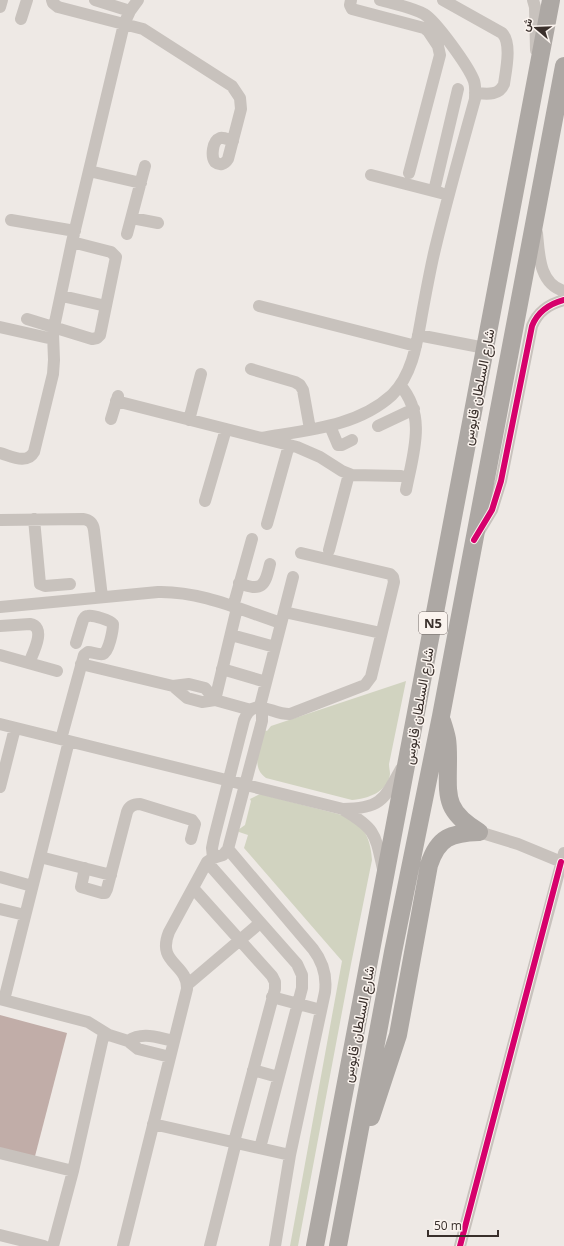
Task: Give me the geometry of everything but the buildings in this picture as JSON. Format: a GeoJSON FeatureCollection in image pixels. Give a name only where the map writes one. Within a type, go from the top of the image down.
{"type":"FeatureCollection","features":[{"type":"Feature","properties":{"kind":"highway","name":"شارع السلطان قابوس"},"geometry":{"type":"LineString","coordinates":[[315,1246],[386,879],[551,0]]}},
{"type":"Feature","properties":{"kind":"highway","name":"شارع السلطان قابوس"},"geometry":{"type":"LineString","coordinates":[[338,1246],[393,952],[441,716],[564,66]]}},
{"type":"Feature","properties":{"kind":"highway"},"geometry":{"type":"LineString","coordinates":[[441,716],[448,740],[448,791],[450,803],[457,815],[465,824],[479,832]]}},
{"type":"Feature","properties":{"kind":"highway"},"geometry":{"type":"LineString","coordinates":[[349,1184],[398,1035],[429,865],[435,850],[448,837],[463,832],[479,832]]}},
{"type":"Feature","properties":{"kind":"street"},"geometry":{"type":"LineString","coordinates":[[0,7],[2,0]]}},
{"type":"Feature","properties":{"kind":"street"},"geometry":{"type":"LineString","coordinates":[[21,19],[27,0]]}},
{"type":"Feature","properties":{"kind":"street"},"geometry":{"type":"LineString","coordinates":[[52,0],[58,7],[143,29],[232,86],[240,98],[241,109],[233,141]]}},
{"type":"Feature","properties":{"kind":"street"},"geometry":{"type":"LineString","coordinates":[[95,0],[123,6],[138,0]]}},
{"type":"Feature","properties":{"kind":"street"},"geometry":{"type":"LineString","coordinates":[[351,0],[350,5],[352,9],[393,25],[426,30],[438,46],[440,52],[409,173]]}},
{"type":"Feature","properties":{"kind":"street"},"geometry":{"type":"LineString","coordinates":[[261,438],[330,426],[353,419],[373,408],[392,394],[400,385],[410,366],[417,341],[434,254],[475,93],[475,87],[471,75],[434,22],[418,11],[401,3],[380,0]]}},
{"type":"Feature","properties":{"kind":"street"},"geometry":{"type":"LineString","coordinates":[[443,0],[502,33],[507,39],[508,48],[503,87],[495,93],[475,93]]}},
{"type":"Feature","properties":{"kind":"street"},"geometry":{"type":"LineString","coordinates":[[532,0],[535,7],[537,81]]}},
{"type":"Feature","properties":{"kind":"street"},"geometry":{"type":"LineString","coordinates":[[393,25],[401,3]]}},
{"type":"Feature","properties":{"kind":"street"},"geometry":{"type":"LineString","coordinates":[[0,453],[22,459],[28,458],[33,454],[53,374],[54,333],[74,237],[124,24],[123,6]]}},
{"type":"Feature","properties":{"kind":"street"},"geometry":{"type":"LineString","coordinates":[[434,191],[458,89]]}},
{"type":"Feature","properties":{"kind":"street"},"geometry":{"type":"LineString","coordinates":[[127,234],[145,166]]}},
{"type":"Feature","properties":{"kind":"street"},"geometry":{"type":"LineString","coordinates":[[89,171],[141,183]]}},
{"type":"Feature","properties":{"kind":"street"},"geometry":{"type":"LineString","coordinates":[[371,175],[449,195]]}},
{"type":"Feature","properties":{"kind":"street"},"geometry":{"type":"LineString","coordinates":[[535,217],[543,271],[555,287],[564,291]]}},
{"type":"Feature","properties":{"kind":"street"},"geometry":{"type":"LineString","coordinates":[[132,218],[158,223]]}},
{"type":"Feature","properties":{"kind":"street"},"geometry":{"type":"LineString","coordinates":[[0,327],[97,338],[100,335],[116,259],[111,252],[74,237],[11,220]]}},
{"type":"Feature","properties":{"kind":"street"},"geometry":{"type":"LineString","coordinates":[[62,296],[106,306]]}},
{"type":"Feature","properties":{"kind":"street"},"geometry":{"type":"LineString","coordinates":[[474,540],[492,510],[502,481],[532,326],[535,318],[544,309],[554,303],[564,300]]}},
{"type":"Feature","properties":{"kind":"street"},"geometry":{"type":"LineString","coordinates":[[259,306],[417,341],[485,348]]}},
{"type":"Feature","properties":{"kind":"street"},"geometry":{"type":"LineString","coordinates":[[27,319],[54,333]]}},
{"type":"Feature","properties":{"kind":"street"},"geometry":{"type":"LineString","coordinates":[[251,369],[295,382],[300,385],[303,390],[310,430]]}},
{"type":"Feature","properties":{"kind":"street"},"geometry":{"type":"LineString","coordinates":[[189,420],[201,374]]}},
{"type":"Feature","properties":{"kind":"street"},"geometry":{"type":"LineString","coordinates":[[400,385],[408,396],[414,409],[417,430],[406,490]]}},
{"type":"Feature","properties":{"kind":"street"},"geometry":{"type":"LineString","coordinates":[[111,419],[117,399],[189,420],[288,444],[320,457],[349,474],[357,476],[401,476]]}},
{"type":"Feature","properties":{"kind":"street"},"geometry":{"type":"LineString","coordinates":[[378,426],[414,409]]}},
{"type":"Feature","properties":{"kind":"street"},"geometry":{"type":"LineString","coordinates":[[330,426],[338,444],[342,445],[352,440]]}},
{"type":"Feature","properties":{"kind":"street"},"geometry":{"type":"LineString","coordinates":[[205,501],[226,429]]}},
{"type":"Feature","properties":{"kind":"street"},"geometry":{"type":"LineString","coordinates":[[267,524],[288,444]]}},
{"type":"Feature","properties":{"kind":"street"},"geometry":{"type":"LineString","coordinates":[[329,550],[349,474]]}},
{"type":"Feature","properties":{"kind":"street"},"geometry":{"type":"LineString","coordinates":[[0,520],[86,519],[92,523],[102,597]]}},
{"type":"Feature","properties":{"kind":"street"},"geometry":{"type":"LineString","coordinates":[[34,520],[40,584],[45,586],[70,584]]}},
{"type":"Feature","properties":{"kind":"street"},"geometry":{"type":"LineString","coordinates":[[215,700],[231,635],[239,583],[252,539]]}},
{"type":"Feature","properties":{"kind":"street"},"geometry":{"type":"LineString","coordinates":[[81,664],[172,686],[188,698],[202,702],[215,700],[285,714],[290,714],[365,685],[371,677],[394,578],[392,575],[301,553]]}},
{"type":"Feature","properties":{"kind":"street"},"geometry":{"type":"LineString","coordinates":[[239,583],[252,588],[262,585],[266,579],[270,564]]}},
{"type":"Feature","properties":{"kind":"street"},"geometry":{"type":"LineString","coordinates":[[123,1246],[187,985],[184,975],[167,955],[166,942],[169,932],[210,860],[212,843],[244,720],[247,713],[256,708],[266,682],[293,577]]}},
{"type":"Feature","properties":{"kind":"street"},"geometry":{"type":"LineString","coordinates":[[0,607],[158,592],[175,592],[201,596],[235,607],[283,617],[382,633]]}},
{"type":"Feature","properties":{"kind":"street"},"geometry":{"type":"LineString","coordinates":[[76,643],[85,616],[110,621],[114,624],[107,651],[102,654],[88,652],[84,655],[81,664],[40,857],[2,1000],[88,1022],[104,1033],[128,1041],[138,1049],[170,1057]]}},
{"type":"Feature","properties":{"kind":"street"},"geometry":{"type":"LineString","coordinates":[[0,626],[30,624],[38,628],[39,635],[29,663]]}},
{"type":"Feature","properties":{"kind":"street"},"geometry":{"type":"LineString","coordinates":[[231,635],[275,647]]}},
{"type":"Feature","properties":{"kind":"street"},"geometry":{"type":"LineString","coordinates":[[0,655],[57,671]]}},
{"type":"Feature","properties":{"kind":"street"},"geometry":{"type":"LineString","coordinates":[[222,669],[266,682]]}},
{"type":"Feature","properties":{"kind":"street"},"geometry":{"type":"LineString","coordinates":[[210,860],[220,857],[228,849],[263,717],[256,708]]}},
{"type":"Feature","properties":{"kind":"street"},"geometry":{"type":"LineString","coordinates":[[0,724],[343,809],[366,808],[382,800],[391,789],[409,754]]}},
{"type":"Feature","properties":{"kind":"street"},"geometry":{"type":"LineString","coordinates":[[0,787],[15,728]]}},
{"type":"Feature","properties":{"kind":"street"},"geometry":{"type":"LineString","coordinates":[[85,868],[81,886],[84,889],[102,893],[105,892],[111,875],[127,812],[133,805],[140,804],[192,820],[194,824],[191,839]]}},
{"type":"Feature","properties":{"kind":"street"},"geometry":{"type":"LineString","coordinates":[[343,809],[363,821],[371,830],[377,841],[386,879]]}},
{"type":"Feature","properties":{"kind":"street"},"geometry":{"type":"LineString","coordinates":[[460,1246],[563,860],[479,832]]}},
{"type":"Feature","properties":{"kind":"street"},"geometry":{"type":"LineString","coordinates":[[228,849],[317,954],[323,966],[326,979],[325,992],[290,1155],[275,1246]]}},
{"type":"Feature","properties":{"kind":"street"},"geometry":{"type":"LineString","coordinates":[[40,857],[111,875]]}},
{"type":"Feature","properties":{"kind":"street"},"geometry":{"type":"LineString","coordinates":[[210,860],[260,922],[297,964],[301,972],[303,984],[260,1148]]}},
{"type":"Feature","properties":{"kind":"street"},"geometry":{"type":"LineString","coordinates":[[0,877],[32,886]]}},
{"type":"Feature","properties":{"kind":"street"},"geometry":{"type":"LineString","coordinates":[[193,888],[272,976],[275,986],[210,1246]]}},
{"type":"Feature","properties":{"kind":"street"},"geometry":{"type":"LineString","coordinates":[[0,909],[25,916]]}},
{"type":"Feature","properties":{"kind":"street"},"geometry":{"type":"LineString","coordinates":[[187,985],[260,922]]}},
{"type":"Feature","properties":{"kind":"street"},"geometry":{"type":"LineString","coordinates":[[272,998],[321,1010]]}},
{"type":"Feature","properties":{"kind":"street"},"geometry":{"type":"LineString","coordinates":[[53,1246],[74,1171],[104,1033]]}},
{"type":"Feature","properties":{"kind":"street"},"geometry":{"type":"LineString","coordinates":[[128,1041],[136,1036],[146,1035],[174,1041]]}},
{"type":"Feature","properties":{"kind":"street"},"geometry":{"type":"LineString","coordinates":[[253,1070],[278,1077]]}},
{"type":"Feature","properties":{"kind":"street"},"geometry":{"type":"LineString","coordinates":[[153,1124],[290,1155]]}},
{"type":"Feature","properties":{"kind":"street"},"geometry":{"type":"LineString","coordinates":[[0,1153],[74,1171]]}},
{"type":"Feature","properties":{"kind":"street"},"geometry":{"type":"LineString","coordinates":[[0,1234],[44,1246]]}},
{"type":"Feature","properties":{"kind":"green space"},"geometry":{"type":"Polygon","coordinates":[[[406,681],[389,764],[390,774],[385,786],[381,790],[370,796],[352,800],[266,778],[261,773],[257,762],[264,730],[267,731],[271,726],[406,681]]]}},
{"type":"Feature","properties":{"kind":"green space"},"geometry":{"type":"Polygon","coordinates":[[[260,794],[346,816],[353,820],[366,834],[372,860],[298,1246],[290,1246],[342,961],[244,848],[248,835],[239,832],[238,830],[245,825],[251,801],[250,799],[260,794]]]}},
{"type":"Feature","properties":{"kind":"cycle path"},"geometry":{"type":"LineString","coordinates":[[474,540],[492,510],[501,481],[532,326],[537,316],[541,312],[549,306],[564,300]]}},
{"type":"Feature","properties":{"kind":"cycle path"},"geometry":{"type":"LineString","coordinates":[[460,1246],[561,862]]}}]}
